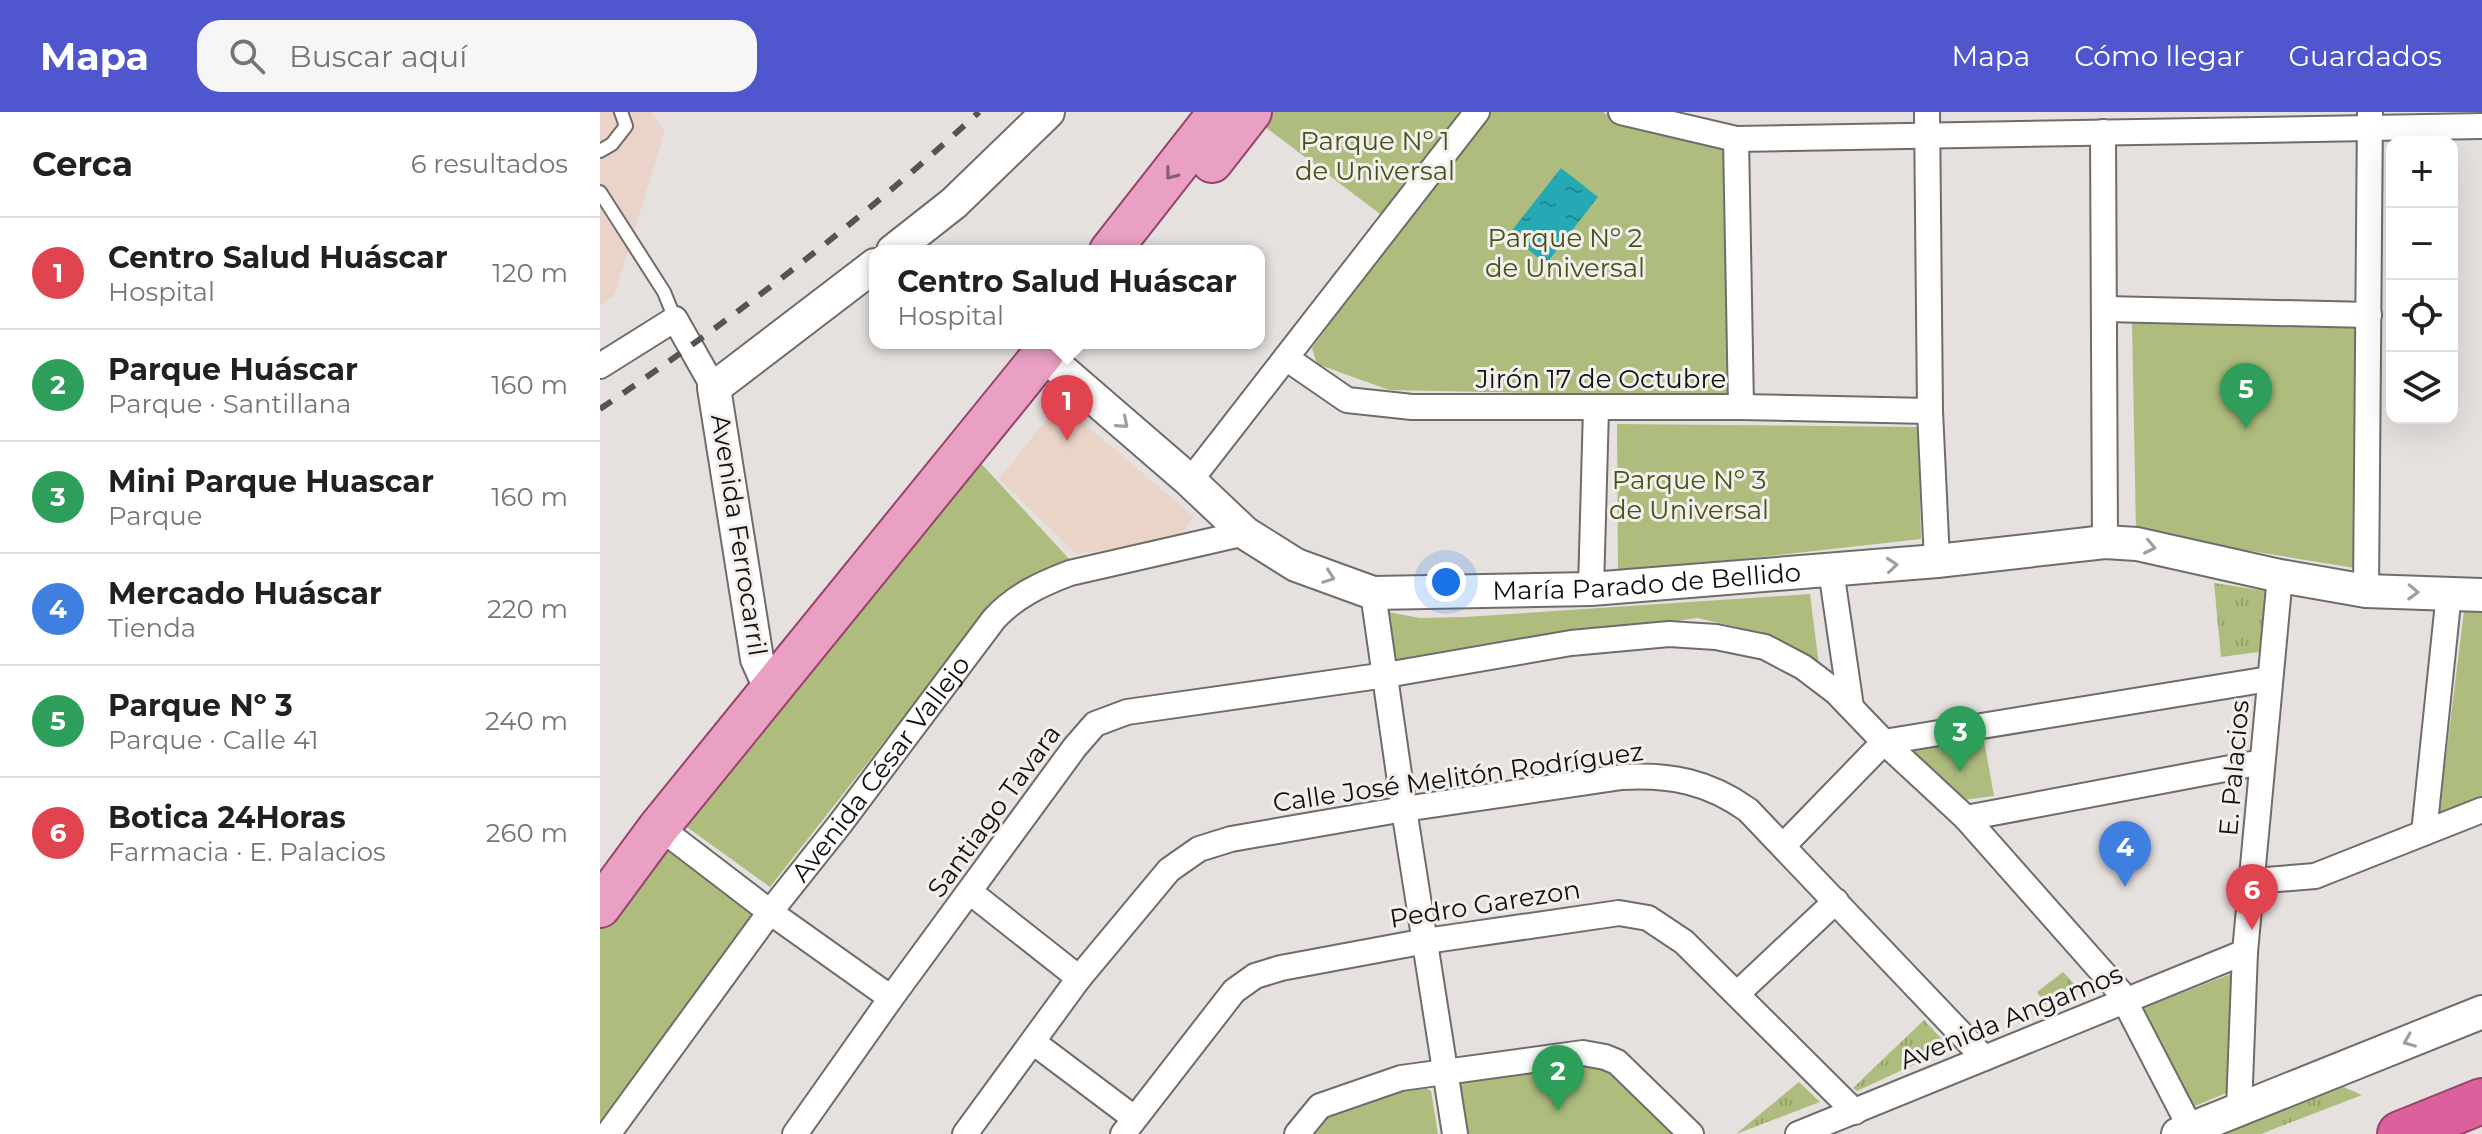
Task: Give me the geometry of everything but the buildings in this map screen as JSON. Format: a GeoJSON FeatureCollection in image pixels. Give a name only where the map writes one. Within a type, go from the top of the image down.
{"type":"FeatureCollection","features":[{"type":"Feature","properties":{"kind":"highway"},"geometry":{"type":"LineString","coordinates":[[2400,1134],[2482,1101]]}},
{"type":"Feature","properties":{"kind":"main road"},"geometry":{"type":"LineString","coordinates":[[1115,245],[1219,112]]}},
{"type":"Feature","properties":{"kind":"main road"},"geometry":{"type":"LineString","coordinates":[[1149,245],[1251,112]]}},
{"type":"Feature","properties":{"kind":"main road"},"geometry":{"type":"LineString","coordinates":[[600,907],[659,827],[1050,349]]}},
{"type":"Feature","properties":{"kind":"street"},"geometry":{"type":"LineString","coordinates":[[901,245],[954,203],[1048,112]]}},
{"type":"Feature","properties":{"kind":"street"},"geometry":{"type":"LineString","coordinates":[[1190,481],[1477,112]]}},
{"type":"Feature","properties":{"kind":"street"},"geometry":{"type":"LineString","coordinates":[[1621,112],[1736,139],[1927,124],[2103,132],[2370,120],[2482,126]]}},
{"type":"Feature","properties":{"kind":"street"},"geometry":{"type":"LineString","coordinates":[[2366,591],[2370,120]]}},
{"type":"Feature","properties":{"kind":"street"},"geometry":{"type":"LineString","coordinates":[[1927,124],[1930,411],[1937,561]]}},
{"type":"Feature","properties":{"kind":"street"},"geometry":{"type":"LineString","coordinates":[[2103,132],[2105,542]]}},
{"type":"Feature","properties":{"kind":"street"},"geometry":{"type":"LineString","coordinates":[[1736,139],[1741,407]]}},
{"type":"Feature","properties":{"kind":"street","name":"Avenida Ferrocarril"},"geometry":{"type":"LineString","coordinates":[[771,690],[757,659],[714,388],[869,270]]}},
{"type":"Feature","properties":{"kind":"street"},"geometry":{"type":"LineString","coordinates":[[2105,309],[2369,315]]}},
{"type":"Feature","properties":{"kind":"street"},"geometry":{"type":"LineString","coordinates":[[600,366],[675,319],[714,388]]}},
{"type":"Feature","properties":{"kind":"street","name":"María Parado de Bellido"},"geometry":{"type":"LineString","coordinates":[[1054,349],[1245,533],[1296,565],[1373,593],[1591,589],[1937,561],[2105,542],[2137,544],[2280,576],[2366,591],[2482,595]]}},
{"type":"Feature","properties":{"kind":"street","name":"Jirón 17 de Octubre"},"geometry":{"type":"LineString","coordinates":[[1286,358],[1347,400],[1412,407],[1741,407],[1930,411]]}},
{"type":"Feature","properties":{"kind":"street"},"geometry":{"type":"LineString","coordinates":[[1591,589],[1596,408]]}},
{"type":"Feature","properties":{"kind":"street","name":"Avenida César Vallejo"},"geometry":{"type":"LineString","coordinates":[[608,1134],[770,912],[1009,603],[1042,584],[1070,573],[1245,533]]}},
{"type":"Feature","properties":{"kind":"street"},"geometry":{"type":"LineString","coordinates":[[1831,570],[1851,707]]}},
{"type":"Feature","properties":{"kind":"street","name":"E. Palacios"},"geometry":{"type":"LineString","coordinates":[[2239,1109],[2245,952],[2280,576]]}},
{"type":"Feature","properties":{"kind":"street"},"geometry":{"type":"LineString","coordinates":[[1373,593],[1455,1134]]}},
{"type":"Feature","properties":{"kind":"street"},"geometry":{"type":"LineString","coordinates":[[2424,833],[2449,593]]}},
{"type":"Feature","properties":{"kind":"street","name":"Santiago Tavara"},"geometry":{"type":"LineString","coordinates":[[795,1134],[891,998],[1095,724],[1127,712],[1386,675],[1571,643],[1669,634],[1741,640],[1784,656],[1812,673],[1966,818],[2120,992],[2184,1132]]}},
{"type":"Feature","properties":{"kind":"street"},"geometry":{"type":"LineString","coordinates":[[1784,845],[1884,742],[2269,679]]}},
{"type":"Feature","properties":{"kind":"street"},"geometry":{"type":"LineString","coordinates":[[1966,818],[2262,762]]}},
{"type":"Feature","properties":{"kind":"street","name":"Calle José Melitón Rodríguez"},"geometry":{"type":"LineString","coordinates":[[965,1134],[1079,978],[1169,870],[1199,849],[1231,839],[1404,809],[1622,777],[1670,776],[1712,787],[1748,810],[1984,1058]]}},
{"type":"Feature","properties":{"kind":"street"},"geometry":{"type":"LineString","coordinates":[[2253,881],[2315,876],[2482,810]]}},
{"type":"Feature","properties":{"kind":"street"},"geometry":{"type":"LineString","coordinates":[[659,827],[770,912],[891,998]]}},
{"type":"Feature","properties":{"kind":"street"},"geometry":{"type":"LineString","coordinates":[[970,892],[1079,978]]}},
{"type":"Feature","properties":{"kind":"street"},"geometry":{"type":"LineString","coordinates":[[1738,993],[1836,901]]}},
{"type":"Feature","properties":{"kind":"street","name":"Pedro Garezon"},"geometry":{"type":"LineString","coordinates":[[1128,1126],[1234,991],[1255,976],[1281,968],[1426,941],[1602,914],[1634,915],[1660,924],[1677,936],[1855,1112]]}},
{"type":"Feature","properties":{"kind":"street","name":"Avenida Angamos"},"geometry":{"type":"LineString","coordinates":[[1798,1134],[2245,952]]}},
{"type":"Feature","properties":{"kind":"street"},"geometry":{"type":"LineString","coordinates":[[2184,1132],[2482,1012]]}},
{"type":"Feature","properties":{"kind":"street"},"geometry":{"type":"LineString","coordinates":[[1033,1042],[1128,1126]]}},
{"type":"Feature","properties":{"kind":"street"},"geometry":{"type":"LineString","coordinates":[[1297,1134],[1320,1106],[1401,1078],[1583,1053],[1617,1062],[1691,1134]]}},
{"type":"Feature","properties":{"kind":"lane"},"geometry":{"type":"LineString","coordinates":[[600,151],[612,144],[626,126],[621,112]]}},
{"type":"Feature","properties":{"kind":"lane"},"geometry":{"type":"LineString","coordinates":[[600,192],[664,292],[675,319]]}},
{"type":"Feature","properties":{"kind":"shaded area"},"geometry":{"type":"Polygon","coordinates":[[[600,112],[650,112],[665,131],[614,296],[600,305],[600,112]]]}},
{"type":"Feature","properties":{"kind":"shaded area"},"geometry":{"type":"Polygon","coordinates":[[[1060,403],[1194,517],[1178,539],[1076,554],[999,479],[1060,403]]]}},
{"type":"Feature","properties":{"kind":"green space","name":"Parque Nº 1 de Universal"},"geometry":{"type":"Polygon","coordinates":[[[1269,112],[1463,112],[1384,217],[1260,123],[1269,112]]]}},
{"type":"Feature","properties":{"kind":"green space","name":"Parque Nº 2 de Universal"},"geometry":{"type":"Polygon","coordinates":[[[1486,112],[1603,112],[1624,124],[1731,150],[1735,397],[1389,390],[1317,364],[1312,348],[1486,112]]]}},
{"type":"Feature","properties":{"kind":"green space"},"geometry":{"type":"Polygon","coordinates":[[[2132,323],[2358,325],[2360,569],[2136,532],[2132,323]]]}},
{"type":"Feature","properties":{"kind":"green space","name":"Parque Nº 3 de Universal"},"geometry":{"type":"Polygon","coordinates":[[[1617,424],[1918,427],[1921,539],[1618,573],[1617,424]]]}},
{"type":"Feature","properties":{"kind":"green space"},"geometry":{"type":"Polygon","coordinates":[[[975,457],[1071,561],[1024,579],[1000,594],[770,887],[684,825],[975,457]]]}},
{"type":"Feature","properties":{"kind":"green space"},"geometry":{"type":"Polygon","coordinates":[[[2214,583],[2266,591],[2259,652],[2221,657],[2214,583]]]}},
{"type":"Feature","properties":{"kind":"green space"},"geometry":{"type":"Polygon","coordinates":[[[1810,594],[1819,666],[1773,635],[1697,618],[1396,660],[1388,612],[1420,618],[1465,617],[1810,594]]]}},
{"type":"Feature","properties":{"kind":"green space"},"geometry":{"type":"Polygon","coordinates":[[[2464,611],[2482,612],[2482,796],[2439,813],[2464,611]]]}},
{"type":"Feature","properties":{"kind":"green space"},"geometry":{"type":"Polygon","coordinates":[[[1983,735],[1994,796],[1955,801],[1911,749],[1983,735]]]}},
{"type":"Feature","properties":{"kind":"green space"},"geometry":{"type":"Polygon","coordinates":[[[661,842],[758,912],[600,1127],[600,920],[661,842]]]}},
{"type":"Feature","properties":{"kind":"green space"},"geometry":{"type":"Polygon","coordinates":[[[2063,972],[2080,990],[2045,1004],[2037,992],[2063,972]]]}},
{"type":"Feature","properties":{"kind":"green space"},"geometry":{"type":"Polygon","coordinates":[[[2231,974],[2234,978],[2233,1090],[2188,1109],[2140,1009],[2231,974]]]}},
{"type":"Feature","properties":{"kind":"green space"},"geometry":{"type":"Polygon","coordinates":[[[1924,1020],[1950,1048],[1857,1091],[1853,1088],[1924,1020]]]}},
{"type":"Feature","properties":{"kind":"green space"},"geometry":{"type":"Polygon","coordinates":[[[1584,1061],[1598,1065],[1623,1080],[1674,1134],[1467,1134],[1457,1079],[1584,1061]]]}},
{"type":"Feature","properties":{"kind":"green space"},"geometry":{"type":"Polygon","coordinates":[[[1799,1082],[1820,1102],[1736,1134],[1799,1082]]]}},
{"type":"Feature","properties":{"kind":"green space"},"geometry":{"type":"Polygon","coordinates":[[[2339,1085],[2362,1095],[2261,1134],[2210,1134],[2339,1085]]]}},
{"type":"Feature","properties":{"kind":"green space"},"geometry":{"type":"Polygon","coordinates":[[[1422,1086],[1431,1091],[1438,1134],[1305,1134],[1335,1105],[1422,1086]]]}},
{"type":"Feature","properties":{"kind":"water"},"geometry":{"type":"Polygon","coordinates":[[[1561,168],[1598,197],[1546,264],[1509,234],[1561,168]]]}},
{"type":"Feature","properties":{"kind":"railway"},"geometry":{"type":"LineString","coordinates":[[600,409],[795,268],[889,192],[979,112]]}},
{"type":"Feature","properties":{"kind":"place","name":"Parque Nº 3"},"geometry":{"type":"Point","coordinates":[2246,429]}},
{"type":"Feature","properties":{"kind":"place","name":"Centro Salud Huáscar"},"geometry":{"type":"Point","coordinates":[1067,441]}},
{"type":"Feature","properties":{"kind":"place","name":"Mini Parque Huascar"},"geometry":{"type":"Point","coordinates":[1960,772]}},
{"type":"Feature","properties":{"kind":"place","name":"Mercado Huáscar"},"geometry":{"type":"Point","coordinates":[2125,887]}},
{"type":"Feature","properties":{"kind":"place","name":"Botica 24Horas"},"geometry":{"type":"Point","coordinates":[2252,930]}},
{"type":"Feature","properties":{"kind":"place","name":"Parque Huáscar"},"geometry":{"type":"Point","coordinates":[1558,1111]}}]}
